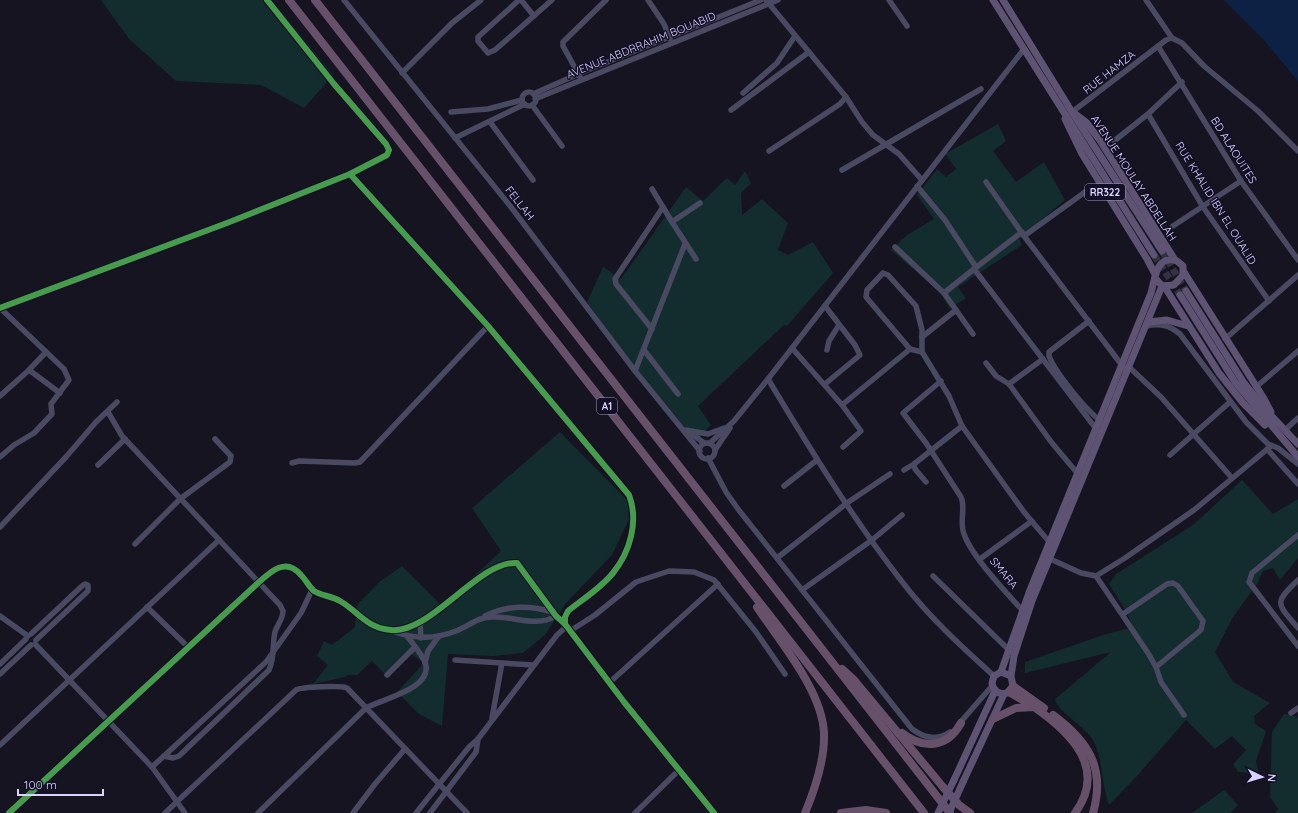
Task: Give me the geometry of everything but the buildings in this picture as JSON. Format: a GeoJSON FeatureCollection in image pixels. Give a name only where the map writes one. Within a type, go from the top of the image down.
{"type":"FeatureCollection","features":[{"type":"Feature","properties":{"kind":"highway","name":"A1"},"geometry":{"type":"LineString","coordinates":[[289,0],[924,813]]}},
{"type":"Feature","properties":{"kind":"highway","name":"A1"},"geometry":{"type":"LineString","coordinates":[[315,0],[834,663],[949,813]]}},
{"type":"Feature","properties":{"kind":"highway"},"geometry":{"type":"LineString","coordinates":[[717,548],[811,689],[818,705],[824,733],[823,749],[820,768],[805,813]]}},
{"type":"Feature","properties":{"kind":"highway"},"geometry":{"type":"LineString","coordinates":[[834,663],[854,680],[943,787],[959,805],[970,813]]}},
{"type":"Feature","properties":{"kind":"highway"},"geometry":{"type":"LineString","coordinates":[[1009,690],[1034,707],[1063,730],[1082,753],[1086,762],[1087,786],[1082,802],[1075,813]]}},
{"type":"Feature","properties":{"kind":"highway"},"geometry":{"type":"LineString","coordinates":[[1009,690],[1064,722],[1084,742],[1090,753],[1096,776],[1097,790],[1093,813]]}},
{"type":"Feature","properties":{"kind":"highway"},"geometry":{"type":"LineString","coordinates":[[993,719],[1016,708],[1034,707]]}},
{"type":"Feature","properties":{"kind":"highway"},"geometry":{"type":"LineString","coordinates":[[888,722],[910,739],[929,744],[940,743],[949,738],[957,731],[961,723]]}},
{"type":"Feature","properties":{"kind":"highway"},"geometry":{"type":"LineString","coordinates":[[841,813],[866,810],[886,813]]}},
{"type":"Feature","properties":{"kind":"main road","name":"AVENUE MOULAY ABDELLAH"},"geometry":{"type":"LineString","coordinates":[[993,0],[1154,255]]}},
{"type":"Feature","properties":{"kind":"main road","name":"AVENUE MOULAY ABDELLAH"},"geometry":{"type":"LineString","coordinates":[[1003,0],[1072,112],[1162,251]]}},
{"type":"Feature","properties":{"kind":"main road","name":"AVENUE MOULAY ABDELLAH"},"geometry":{"type":"LineString","coordinates":[[1061,107],[1070,133],[1147,259],[1155,277]]}},
{"type":"Feature","properties":{"kind":"main road","name":"AVENUE MOULAY ABDELLAH"},"geometry":{"type":"LineString","coordinates":[[1072,112],[1082,118],[1099,140],[1175,260]]}},
{"type":"Feature","properties":{"kind":"main road"},"geometry":{"type":"LineString","coordinates":[[1126,368],[1155,277],[1161,263],[1166,260],[1175,260]]}},
{"type":"Feature","properties":{"kind":"main road","name":"RR322"},"geometry":{"type":"LineString","coordinates":[[1175,260],[1181,264],[1184,272],[1275,419]]}},
{"type":"Feature","properties":{"kind":"main road"},"geometry":{"type":"LineString","coordinates":[[949,813],[993,719],[1009,690],[1014,656],[1024,623],[1052,544],[1096,429],[1102,423],[1163,286],[1169,287],[1176,284],[1181,279],[1184,272]]}},
{"type":"Feature","properties":{"kind":"main road","name":"RR322"},"geometry":{"type":"LineString","coordinates":[[1155,277],[1163,286],[1219,373],[1243,403],[1265,425],[1276,431]]}},
{"type":"Feature","properties":{"kind":"main road","name":"RR322"},"geometry":{"type":"LineString","coordinates":[[1186,291],[1244,382],[1298,444]]}},
{"type":"Feature","properties":{"kind":"main road","name":"RR322"},"geometry":{"type":"LineString","coordinates":[[1180,295],[1235,382],[1298,456]]}},
{"type":"Feature","properties":{"kind":"main road"},"geometry":{"type":"LineString","coordinates":[[1147,324],[1167,320],[1188,326]]}},
{"type":"Feature","properties":{"kind":"main road"},"geometry":{"type":"LineString","coordinates":[[1052,544],[1102,434],[1102,423]]}},
{"type":"Feature","properties":{"kind":"main road"},"geometry":{"type":"LineString","coordinates":[[938,813],[994,688],[994,676],[1002,672],[1023,611],[1047,558]]}},
{"type":"Feature","properties":{"kind":"main road"},"geometry":{"type":"LineString","coordinates":[[1002,672],[1011,676]]}},
{"type":"Feature","properties":{"kind":"main road"},"geometry":{"type":"LineString","coordinates":[[994,688],[1009,690]]}},
{"type":"Feature","properties":{"kind":"street"},"geometry":{"type":"LineString","coordinates":[[1,454],[34,433],[52,414],[51,405],[68,383],[68,375],[0,308],[350,174],[385,157],[388,153],[388,146],[334,84],[267,0]]}},
{"type":"Feature","properties":{"kind":"street","name":"FELLAH"},"geometry":{"type":"LineString","coordinates":[[344,0],[554,262],[635,371],[700,451],[702,456],[708,458]]}},
{"type":"Feature","properties":{"kind":"street"},"geometry":{"type":"LineString","coordinates":[[402,73],[452,23],[481,0]]}},
{"type":"Feature","properties":{"kind":"street"},"geometry":{"type":"LineString","coordinates":[[534,16],[520,0],[478,37],[478,41],[489,54],[495,50],[534,16],[552,0]]}},
{"type":"Feature","properties":{"kind":"street"},"geometry":{"type":"LineString","coordinates":[[582,80],[562,42],[606,0]]}},
{"type":"Feature","properties":{"kind":"street"},"geometry":{"type":"LineString","coordinates":[[648,0],[663,21],[671,40]]}},
{"type":"Feature","properties":{"kind":"street","name":"AVENUE ABDRRAHIM BOUABID"},"geometry":{"type":"LineString","coordinates":[[533,99],[636,59],[671,40],[761,0]]}},
{"type":"Feature","properties":{"kind":"street","name":"AVENUE ABDRRAHIM BOUABID"},"geometry":{"type":"LineString","coordinates":[[533,99],[578,74],[768,2],[778,0]]}},
{"type":"Feature","properties":{"kind":"street"},"geometry":{"type":"LineString","coordinates":[[889,0],[907,26]]}},
{"type":"Feature","properties":{"kind":"street"},"geometry":{"type":"LineString","coordinates":[[1146,0],[1172,38],[1182,43],[1204,66],[1258,111],[1298,151]]}},
{"type":"Feature","properties":{"kind":"street"},"geometry":{"type":"LineString","coordinates":[[768,2],[846,97],[862,122],[873,135],[887,144],[906,161],[922,180]]}},
{"type":"Feature","properties":{"kind":"street"},"geometry":{"type":"LineString","coordinates":[[743,93],[777,63],[795,36]]}},
{"type":"Feature","properties":{"kind":"street","name":"RUE HAMZA"},"geometry":{"type":"LineString","coordinates":[[1072,112],[1158,46],[1172,38]]}},
{"type":"Feature","properties":{"kind":"street","name":"BD ALAOUITES"},"geometry":{"type":"LineString","coordinates":[[1158,46],[1182,82],[1241,181],[1298,260]]}},
{"type":"Feature","properties":{"kind":"street"},"geometry":{"type":"LineString","coordinates":[[700,451],[707,443],[730,425],[768,379],[1024,49]]}},
{"type":"Feature","properties":{"kind":"street"},"geometry":{"type":"LineString","coordinates":[[633,52],[636,59]]}},
{"type":"Feature","properties":{"kind":"street"},"geometry":{"type":"LineString","coordinates":[[731,110],[809,52]]}},
{"type":"Feature","properties":{"kind":"street"},"geometry":{"type":"LineString","coordinates":[[1114,141],[1148,114],[1182,82]]}},
{"type":"Feature","properties":{"kind":"street"},"geometry":{"type":"LineString","coordinates":[[842,170],[981,89]]}},
{"type":"Feature","properties":{"kind":"street"},"geometry":{"type":"LineString","coordinates":[[523,102],[522,97],[525,93],[533,99],[562,146]]}},
{"type":"Feature","properties":{"kind":"street"},"geometry":{"type":"LineString","coordinates":[[769,151],[840,104],[846,97]]}},
{"type":"Feature","properties":{"kind":"street"},"geometry":{"type":"LineString","coordinates":[[451,112],[498,107],[533,99]]}},
{"type":"Feature","properties":{"kind":"street"},"geometry":{"type":"LineString","coordinates":[[455,138],[490,122],[523,102]]}},
{"type":"Feature","properties":{"kind":"street","name":"RUE KHALID IBN EL OUALID"},"geometry":{"type":"LineString","coordinates":[[1148,114],[1203,207],[1269,301]]}},
{"type":"Feature","properties":{"kind":"street"},"geometry":{"type":"LineString","coordinates":[[490,122],[533,180]]}},
{"type":"Feature","properties":{"kind":"street"},"geometry":{"type":"LineString","coordinates":[[350,174],[488,326],[568,423],[623,486],[631,500],[633,524],[629,545],[622,558],[606,580],[568,611],[565,617],[567,628]]}},
{"type":"Feature","properties":{"kind":"street"},"geometry":{"type":"LineString","coordinates":[[1173,226],[1241,181]]}},
{"type":"Feature","properties":{"kind":"street"},"geometry":{"type":"LineString","coordinates":[[986,182],[1023,234],[1126,368],[1152,387],[1232,478]]}},
{"type":"Feature","properties":{"kind":"street"},"geometry":{"type":"LineString","coordinates":[[918,186],[945,220],[975,268],[1096,429],[1102,434]]}},
{"type":"Feature","properties":{"kind":"street"},"geometry":{"type":"LineString","coordinates":[[944,293],[975,268],[1092,187]]}},
{"type":"Feature","properties":{"kind":"street"},"geometry":{"type":"LineString","coordinates":[[652,189],[696,259]]}},
{"type":"Feature","properties":{"kind":"street"},"geometry":{"type":"LineString","coordinates":[[672,222],[700,202]]}},
{"type":"Feature","properties":{"kind":"street"},"geometry":{"type":"LineString","coordinates":[[652,330],[616,284],[615,279],[663,207]]}},
{"type":"Feature","properties":{"kind":"street"},"geometry":{"type":"LineString","coordinates":[[635,371],[686,244]]}},
{"type":"Feature","properties":{"kind":"street"},"geometry":{"type":"LineString","coordinates":[[895,247],[944,293],[973,334]]}},
{"type":"Feature","properties":{"kind":"street"},"geometry":{"type":"LineString","coordinates":[[922,352],[910,349],[865,296],[867,290],[882,273],[888,275],[914,303],[918,311],[922,330],[922,352],[941,381],[962,426],[1032,521],[1052,544]]}},
{"type":"Feature","properties":{"kind":"street"},"geometry":{"type":"LineString","coordinates":[[1225,339],[1298,275]]}},
{"type":"Feature","properties":{"kind":"street"},"geometry":{"type":"LineString","coordinates":[[824,306],[855,345],[860,355],[825,384]]}},
{"type":"Feature","properties":{"kind":"street"},"geometry":{"type":"LineString","coordinates":[[922,337],[956,310]]}},
{"type":"Feature","properties":{"kind":"street"},"geometry":{"type":"LineString","coordinates":[[1089,321],[1049,352],[1048,356],[1056,369],[1088,410],[1102,423]]}},
{"type":"Feature","properties":{"kind":"street"},"geometry":{"type":"LineString","coordinates":[[1147,324],[1160,324],[1172,328],[1180,334],[1230,402],[1269,447],[1298,484]]}},
{"type":"Feature","properties":{"kind":"street"},"geometry":{"type":"LineString","coordinates":[[826,350],[828,341],[839,325]]}},
{"type":"Feature","properties":{"kind":"street"},"geometry":{"type":"LineString","coordinates":[[292,463],[300,461],[360,462],[488,326]]}},
{"type":"Feature","properties":{"kind":"street"},"geometry":{"type":"LineString","coordinates":[[792,348],[842,404],[861,431],[843,447]]}},
{"type":"Feature","properties":{"kind":"street"},"geometry":{"type":"LineString","coordinates":[[842,404],[910,349]]}},
{"type":"Feature","properties":{"kind":"street"},"geometry":{"type":"LineString","coordinates":[[644,350],[678,394]]}},
{"type":"Feature","properties":{"kind":"street"},"geometry":{"type":"LineString","coordinates":[[1256,387],[1298,351]]}},
{"type":"Feature","properties":{"kind":"street"},"geometry":{"type":"LineString","coordinates":[[0,396],[29,370],[46,352]]}},
{"type":"Feature","properties":{"kind":"street"},"geometry":{"type":"LineString","coordinates":[[1009,384],[1043,359]]}},
{"type":"Feature","properties":{"kind":"street"},"geometry":{"type":"LineString","coordinates":[[986,363],[996,376],[1009,384],[1052,443],[1078,474]]}},
{"type":"Feature","properties":{"kind":"street"},"geometry":{"type":"LineString","coordinates":[[29,370],[60,393]]}},
{"type":"Feature","properties":{"kind":"street"},"geometry":{"type":"LineString","coordinates":[[768,379],[817,460],[904,584],[945,630],[994,676]]}},
{"type":"Feature","properties":{"kind":"street"},"geometry":{"type":"LineString","coordinates":[[941,381],[902,413],[926,443],[962,500],[961,518],[964,535],[980,560]]}},
{"type":"Feature","properties":{"kind":"street"},"geometry":{"type":"LineString","coordinates":[[0,527],[66,457],[96,422],[117,402]]}},
{"type":"Feature","properties":{"kind":"street"},"geometry":{"type":"LineString","coordinates":[[1170,455],[1230,402]]}},
{"type":"Feature","properties":{"kind":"street"},"geometry":{"type":"LineString","coordinates":[[108,412],[125,440],[258,582],[283,612],[276,631],[271,666],[267,672],[179,756],[173,758],[164,756]]}},
{"type":"Feature","properties":{"kind":"street"},"geometry":{"type":"LineString","coordinates":[[1285,430],[1298,419]]}},
{"type":"Feature","properties":{"kind":"street"},"geometry":{"type":"LineString","coordinates":[[734,420],[715,450],[713,456],[708,458],[726,492],[912,729],[922,735],[940,738],[961,723],[994,688]]}},
{"type":"Feature","properties":{"kind":"street","name":"FELLAH"},"geometry":{"type":"LineString","coordinates":[[677,422],[715,450]]}},
{"type":"Feature","properties":{"kind":"street"},"geometry":{"type":"LineString","coordinates":[[686,430],[708,434],[718,432],[730,425]]}},
{"type":"Feature","properties":{"kind":"street"},"geometry":{"type":"LineString","coordinates":[[904,470],[914,464],[962,426]]}},
{"type":"Feature","properties":{"kind":"street"},"geometry":{"type":"LineString","coordinates":[[135,544],[180,499],[230,462],[230,456],[215,439]]}},
{"type":"Feature","properties":{"kind":"street"},"geometry":{"type":"LineString","coordinates":[[98,465],[125,440]]}},
{"type":"Feature","properties":{"kind":"street"},"geometry":{"type":"LineString","coordinates":[[1047,558],[1081,573],[1096,576],[1125,558],[1194,510],[1269,447],[1278,448],[1298,464]]}},
{"type":"Feature","properties":{"kind":"street"},"geometry":{"type":"LineString","coordinates":[[784,486],[817,460]]}},
{"type":"Feature","properties":{"kind":"street"},"geometry":{"type":"LineString","coordinates":[[914,464],[915,469],[926,482]]}},
{"type":"Feature","properties":{"kind":"street"},"geometry":{"type":"LineString","coordinates":[[777,558],[847,503],[890,474]]}},
{"type":"Feature","properties":{"kind":"street"},"geometry":{"type":"LineString","coordinates":[[802,590],[872,540],[902,515]]}},
{"type":"Feature","properties":{"kind":"street","name":"SMARA"},"geometry":{"type":"LineString","coordinates":[[1023,611],[980,560],[1032,521]]}},
{"type":"Feature","properties":{"kind":"street"},"geometry":{"type":"LineString","coordinates":[[1298,535],[1252,573],[1249,582],[1298,646]]}},
{"type":"Feature","properties":{"kind":"street"},"geometry":{"type":"LineString","coordinates":[[0,745],[219,540]]}},
{"type":"Feature","properties":{"kind":"street"},"geometry":{"type":"LineString","coordinates":[[390,630],[404,629],[420,622],[493,570],[509,563],[517,563],[555,614],[714,813]]}},
{"type":"Feature","properties":{"kind":"street"},"geometry":{"type":"LineString","coordinates":[[9,813],[258,582],[270,572],[284,565],[300,574],[312,590],[339,600],[368,623],[407,636],[421,638],[455,632],[493,612],[525,606],[536,607],[555,614]]}},
{"type":"Feature","properties":{"kind":"street"},"geometry":{"type":"LineString","coordinates":[[416,813],[469,746],[478,739],[557,635],[567,628],[595,615],[631,585],[654,575],[669,571],[688,570],[710,577],[718,584],[785,674]]}},
{"type":"Feature","properties":{"kind":"street"},"geometry":{"type":"LineString","coordinates":[[933,576],[1010,651]]}},
{"type":"Feature","properties":{"kind":"street"},"geometry":{"type":"LineString","coordinates":[[1096,576],[1123,614],[1156,667],[1160,680],[1184,715]]}},
{"type":"Feature","properties":{"kind":"street"},"geometry":{"type":"LineString","coordinates":[[1298,580],[1282,596],[1280,602],[1282,608],[1298,628]]}},
{"type":"Feature","properties":{"kind":"street"},"geometry":{"type":"LineString","coordinates":[[1123,614],[1167,584],[1173,583],[1178,586],[1203,621],[1201,630],[1156,667]]}},
{"type":"Feature","properties":{"kind":"street"},"geometry":{"type":"LineString","coordinates":[[0,664],[82,586],[85,584],[88,585],[88,591],[0,674]]}},
{"type":"Feature","properties":{"kind":"street"},"geometry":{"type":"LineString","coordinates":[[610,683],[718,584]]}},
{"type":"Feature","properties":{"kind":"street"},"geometry":{"type":"LineString","coordinates":[[152,767],[273,654],[301,613],[312,590]]}},
{"type":"Feature","properties":{"kind":"street"},"geometry":{"type":"LineString","coordinates":[[147,607],[188,647]]}},
{"type":"Feature","properties":{"kind":"street"},"geometry":{"type":"LineString","coordinates":[[482,618],[494,616],[539,622],[555,614]]}},
{"type":"Feature","properties":{"kind":"street"},"geometry":{"type":"LineString","coordinates":[[0,616],[28,637],[35,636],[34,643]]}},
{"type":"Feature","properties":{"kind":"street"},"geometry":{"type":"LineString","coordinates":[[420,622],[421,638]]}},
{"type":"Feature","properties":{"kind":"street"},"geometry":{"type":"LineString","coordinates":[[407,636],[425,663]]}},
{"type":"Feature","properties":{"kind":"street"},"geometry":{"type":"LineString","coordinates":[[258,813],[366,708],[373,704],[395,697],[420,682],[424,673],[428,651],[439,636]]}},
{"type":"Feature","properties":{"kind":"street"},"geometry":{"type":"LineString","coordinates":[[28,637],[27,643],[34,643],[152,767],[185,813]]}},
{"type":"Feature","properties":{"kind":"street"},"geometry":{"type":"LineString","coordinates":[[387,675],[415,647]]}},
{"type":"Feature","properties":{"kind":"street"},"geometry":{"type":"LineString","coordinates":[[455,660],[533,665]]}},
{"type":"Feature","properties":{"kind":"street"},"geometry":{"type":"LineString","coordinates":[[491,720],[502,663]]}},
{"type":"Feature","properties":{"kind":"street"},"geometry":{"type":"LineString","coordinates":[[165,813],[298,689],[344,686],[467,813]]}},
{"type":"Feature","properties":{"kind":"street"},"geometry":{"type":"LineString","coordinates":[[1290,713],[1298,708]]}},
{"type":"Feature","properties":{"kind":"street"},"geometry":{"type":"LineString","coordinates":[[430,813],[476,752],[478,739]]}},
{"type":"Feature","properties":{"kind":"street"},"geometry":{"type":"LineString","coordinates":[[353,813],[375,784],[405,749]]}},
{"type":"Feature","properties":{"kind":"street"},"geometry":{"type":"LineString","coordinates":[[635,813],[679,770]]}},
{"type":"Feature","properties":{"kind":"green space"},"geometry":{"type":"Polygon","coordinates":[[[101,0],[272,0],[333,75],[304,108],[261,85],[176,81],[129,39],[101,0]]]}},
{"type":"Feature","properties":{"kind":"green space"},"geometry":{"type":"Polygon","coordinates":[[[998,124],[1006,141],[993,151],[1016,182],[1044,162],[1065,200],[1019,239],[1022,245],[958,287],[966,298],[950,309],[940,292],[891,250],[907,235],[934,219],[917,195],[937,169],[946,177],[956,169],[945,154],[998,124]]]}},
{"type":"Feature","properties":{"kind":"green space"},"geometry":{"type":"Polygon","coordinates":[[[745,171],[751,183],[741,193],[742,215],[762,199],[788,223],[778,250],[788,255],[813,242],[833,273],[787,326],[784,325],[698,406],[711,425],[694,444],[635,371],[587,302],[603,267],[621,279],[686,187],[703,201],[727,178],[735,185],[745,171]]]}},
{"type":"Feature","properties":{"kind":"green space"},"geometry":{"type":"Polygon","coordinates":[[[560,432],[628,501],[629,519],[612,555],[566,603],[545,635],[523,653],[493,656],[448,654],[442,726],[419,714],[397,692],[424,663],[411,654],[387,676],[372,661],[357,675],[348,675],[313,684],[328,665],[317,656],[324,641],[332,645],[355,627],[357,605],[378,583],[402,566],[442,606],[501,551],[472,508],[560,432]]]}},
{"type":"Feature","properties":{"kind":"green space"},"geometry":{"type":"Polygon","coordinates":[[[1242,480],[1273,514],[1298,499],[1298,558],[1280,580],[1273,568],[1263,571],[1257,584],[1233,617],[1215,652],[1233,682],[1270,703],[1254,716],[1255,724],[1266,731],[1256,761],[1261,782],[1250,773],[1238,772],[1233,764],[1246,750],[1232,736],[1215,749],[1186,720],[1138,775],[1109,805],[1106,797],[1099,757],[1094,742],[1085,730],[1062,710],[1055,699],[1111,652],[1025,673],[1025,662],[1103,635],[1133,627],[1127,613],[1109,584],[1116,574],[1193,525],[1242,480]]]}},
{"type":"Feature","properties":{"kind":"green space"},"geometry":{"type":"Polygon","coordinates":[[[1284,714],[1296,716],[1298,719],[1298,813],[1275,813],[1278,809],[1270,797],[1272,732],[1284,714]]]}},
{"type":"Feature","properties":{"kind":"green space"},"geometry":{"type":"Polygon","coordinates":[[[1224,790],[1238,805],[1230,813],[1192,813],[1224,790]]]}},
{"type":"Feature","properties":{"kind":"water"},"geometry":{"type":"Polygon","coordinates":[[[1224,0],[1298,0],[1298,81],[1263,39],[1224,0]]]}},
{"type":"Feature","properties":{"kind":"tunnel"},"geometry":{"type":"LineString","coordinates":[[1162,251],[1186,291]]}},
{"type":"Feature","properties":{"kind":"tunnel"},"geometry":{"type":"LineString","coordinates":[[1154,255],[1180,295]]}},
{"type":"Feature","properties":{"kind":"cycle path"},"geometry":{"type":"LineString","coordinates":[[0,308],[227,223],[350,174],[387,155],[389,150],[386,144],[334,84],[267,0]]}},
{"type":"Feature","properties":{"kind":"cycle path"},"geometry":{"type":"LineString","coordinates":[[350,174],[488,326],[629,495],[632,505],[633,526],[624,556],[619,565],[608,578],[568,611],[565,617],[565,624],[624,702],[714,813]]}},
{"type":"Feature","properties":{"kind":"cycle path"},"geometry":{"type":"LineString","coordinates":[[9,813],[263,578],[273,570],[284,566],[295,570],[303,577],[314,591],[334,598],[347,605],[369,623],[382,629],[391,630],[406,628],[422,621],[487,573],[502,565],[517,563],[556,616],[565,624]]}}]}
